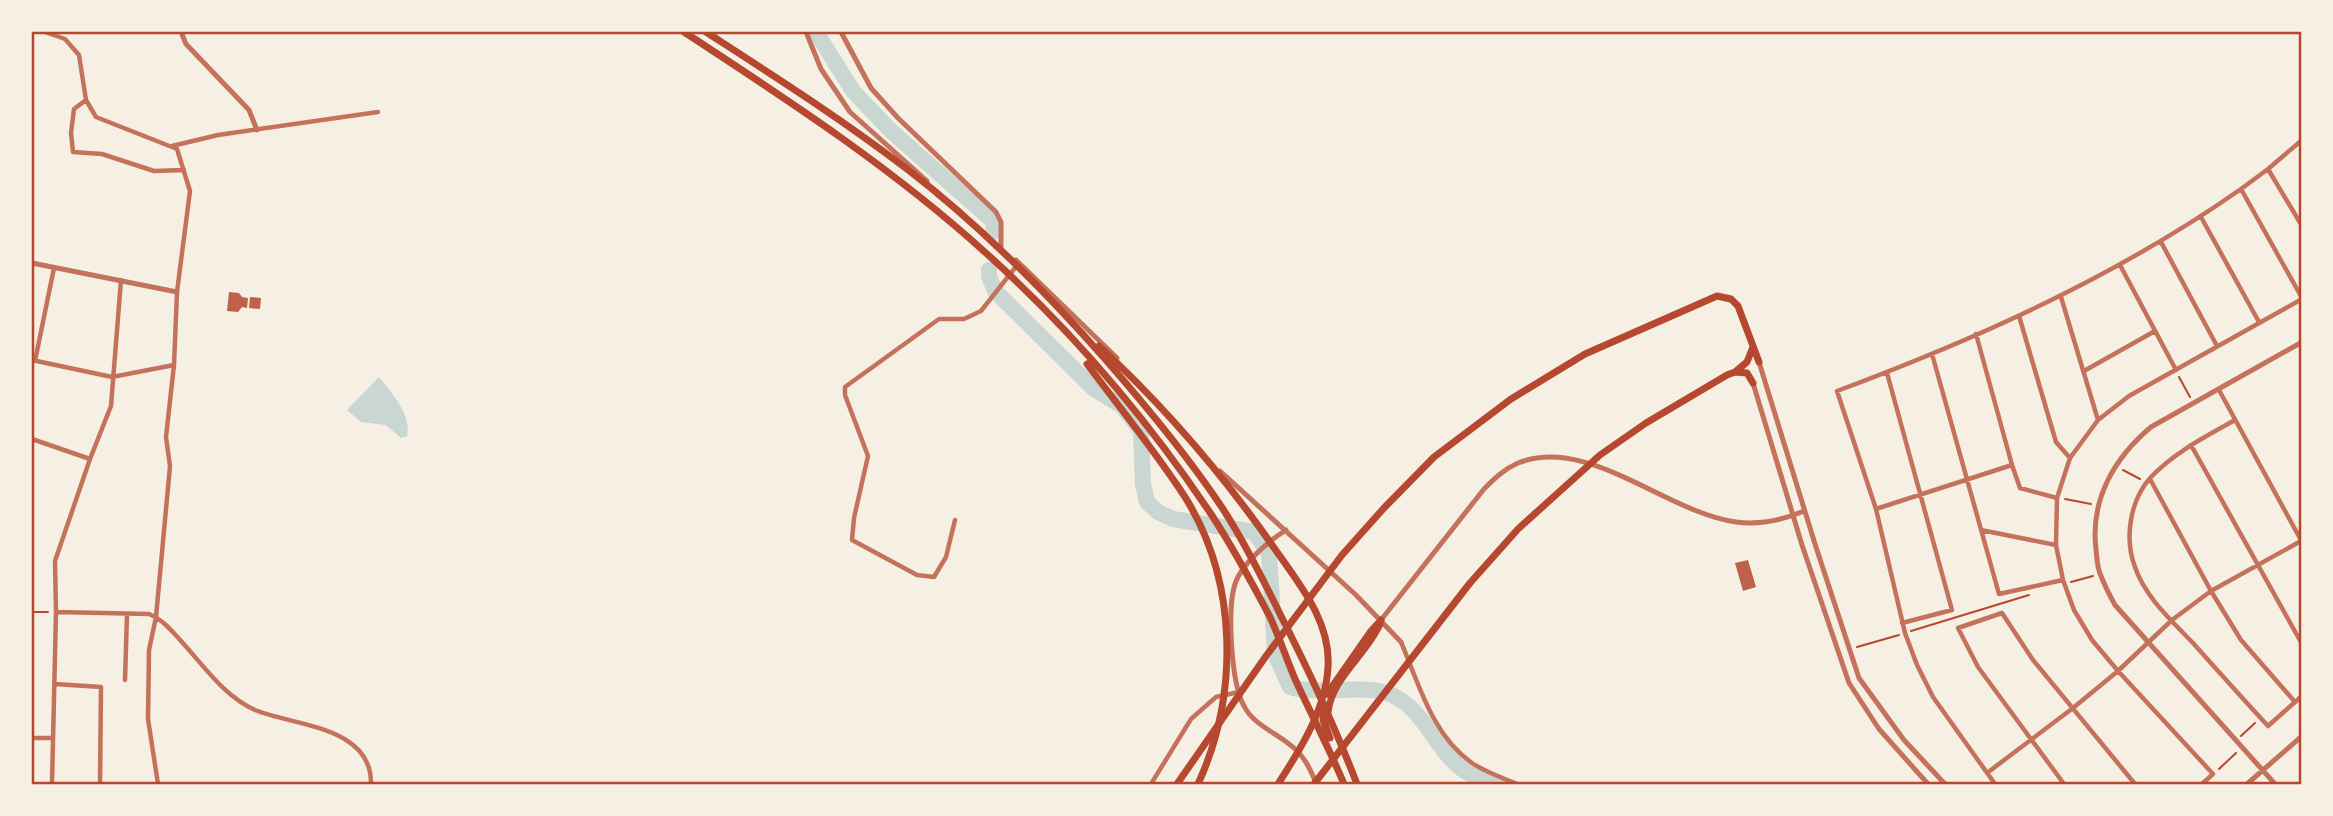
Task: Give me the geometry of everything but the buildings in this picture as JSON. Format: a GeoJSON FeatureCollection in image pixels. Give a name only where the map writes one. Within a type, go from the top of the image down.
{"type":"FeatureCollection","features":[{"type":"Feature","properties":{"kind":"highway"},"geometry":{"type":"LineString","coordinates":[[684,32],[793,104],[901,182],[987,254],[1059,326],[1154,436],[1212,515],[1269,617],[1346,785]]}},
{"type":"Feature","properties":{"kind":"highway"},"geometry":{"type":"LineString","coordinates":[[706,32],[800,92],[908,170],[994,243],[1140,384],[1193,441],[1254,518],[1319,619],[1327,654],[1325,687],[1314,718],[1278,785]]}},
{"type":"Feature","properties":{"kind":"highway"},"geometry":{"type":"LineString","coordinates":[[1177,785],[1266,656],[1342,555],[1434,457],[1511,399],[1584,354],[1717,296],[1731,299],[1738,306],[1759,362]]}},
{"type":"Feature","properties":{"kind":"highway"},"geometry":{"type":"LineString","coordinates":[[1068,317],[1180,448],[1223,509],[1254,560],[1312,676],[1355,785]]}},
{"type":"Feature","properties":{"kind":"highway"},"geometry":{"type":"LineString","coordinates":[[1059,326],[1186,499],[1206,542],[1218,578],[1228,643],[1226,678],[1218,734],[1198,785]]}},
{"type":"Feature","properties":{"kind":"highway"},"geometry":{"type":"LineString","coordinates":[[1315,785],[1437,625],[1518,529],[1600,455],[1646,423],[1735,372],[1747,362],[1753,346]]}},
{"type":"Feature","properties":{"kind":"highway"},"geometry":{"type":"LineString","coordinates":[[1735,372],[1747,373],[1753,383]]}},
{"type":"Feature","properties":{"kind":"highway"},"geometry":{"type":"LineString","coordinates":[[1346,785],[1323,720],[1323,710],[1331,687],[1381,620]]}},
{"type":"Feature","properties":{"kind":"highway"},"geometry":{"type":"LineString","coordinates":[[1355,785],[1329,719],[1328,710],[1335,689],[1375,635],[1381,620]]}},
{"type":"Feature","properties":{"kind":"street"},"geometry":{"type":"LineString","coordinates":[[45,32],[65,39],[79,55],[86,100],[96,117],[177,149],[190,191],[177,292],[174,365],[166,437],[170,466],[156,617],[149,650],[148,719],[158,785]]}},
{"type":"Feature","properties":{"kind":"street"},"geometry":{"type":"LineString","coordinates":[[181,32],[186,44],[249,110],[257,130]]}},
{"type":"Feature","properties":{"kind":"street"},"geometry":{"type":"LineString","coordinates":[[806,32],[821,69],[849,112],[1019,263],[1115,356],[1224,475],[1381,620],[1401,642],[1424,702],[1452,746],[1473,764],[1503,781],[1517,785]]}},
{"type":"Feature","properties":{"kind":"street"},"geometry":{"type":"LineString","coordinates":[[841,32],[871,88],[898,118],[996,212],[1002,222],[1002,247]]}},
{"type":"Feature","properties":{"kind":"street"},"geometry":{"type":"LineString","coordinates":[[86,100],[74,109],[71,133],[73,152],[102,154],[154,171],[184,170]]}},
{"type":"Feature","properties":{"kind":"street"},"geometry":{"type":"LineString","coordinates":[[171,146],[218,135],[378,113]]}},
{"type":"Feature","properties":{"kind":"street"},"geometry":{"type":"LineString","coordinates":[[1995,785],[1933,697],[1917,665],[1902,623],[1876,509],[1837,391],[1887,373],[2019,316],[2120,265],[2201,217],[2269,169],[2301,140]]}},
{"type":"Feature","properties":{"kind":"street"},"geometry":{"type":"LineString","coordinates":[[2269,169],[2301,226]]}},
{"type":"Feature","properties":{"kind":"street"},"geometry":{"type":"LineString","coordinates":[[2202,785],[2213,774],[2118,671],[2092,640],[2074,610],[2064,582],[2056,545],[2057,498],[2070,458],[2098,420],[2129,396],[2301,299],[2241,189]]}},
{"type":"Feature","properties":{"kind":"street"},"geometry":{"type":"LineString","coordinates":[[2201,217],[2259,322]]}},
{"type":"Feature","properties":{"kind":"street"},"geometry":{"type":"LineString","coordinates":[[2161,242],[2217,346]]}},
{"type":"Feature","properties":{"kind":"street"},"geometry":{"type":"LineString","coordinates":[[32,263],[177,292]]}},
{"type":"Feature","properties":{"kind":"street"},"geometry":{"type":"LineString","coordinates":[[955,520],[946,557],[934,576],[917,575],[852,540],[854,518],[868,456],[845,395],[845,387],[939,319],[964,319],[981,311],[1019,263]]}},
{"type":"Feature","properties":{"kind":"street"},"geometry":{"type":"LineString","coordinates":[[2120,265],[2176,370]]}},
{"type":"Feature","properties":{"kind":"street"},"geometry":{"type":"LineString","coordinates":[[54,268],[33,360],[111,377],[174,365]]}},
{"type":"Feature","properties":{"kind":"street"},"geometry":{"type":"LineString","coordinates":[[52,785],[55,561],[111,406],[111,377],[121,280]]}},
{"type":"Feature","properties":{"kind":"street"},"geometry":{"type":"LineString","coordinates":[[2060,297],[2098,420]]}},
{"type":"Feature","properties":{"kind":"street"},"geometry":{"type":"LineString","coordinates":[[2019,316],[2056,442],[2070,458]]}},
{"type":"Feature","properties":{"kind":"street"},"geometry":{"type":"LineString","coordinates":[[2084,371],[2155,331]]}},
{"type":"Feature","properties":{"kind":"street"},"geometry":{"type":"LineString","coordinates":[[1976,334],[2020,488],[2057,498]]}},
{"type":"Feature","properties":{"kind":"street"},"geometry":{"type":"LineString","coordinates":[[2275,785],[2115,606],[2099,574],[2094,532],[2102,493],[2114,466],[2133,442],[2151,427],[2301,342]]}},
{"type":"Feature","properties":{"kind":"street"},"geometry":{"type":"LineString","coordinates":[[1932,354],[2000,594],[2064,582]]}},
{"type":"Feature","properties":{"kind":"street"},"geometry":{"type":"LineString","coordinates":[[1759,362],[1804,512],[1859,678],[1904,740],[1945,785]]}},
{"type":"Feature","properties":{"kind":"street"},"geometry":{"type":"LineString","coordinates":[[1887,373],[1952,610],[1902,623]]}},
{"type":"Feature","properties":{"kind":"street"},"geometry":{"type":"LineString","coordinates":[[1753,383],[1793,516],[1849,684],[1879,729],[1928,785]]}},
{"type":"Feature","properties":{"kind":"street"},"geometry":{"type":"LineString","coordinates":[[1987,773],[2073,708],[2118,671],[2172,620],[2211,591],[2301,542],[2219,390]]}},
{"type":"Feature","properties":{"kind":"street"},"geometry":{"type":"LineString","coordinates":[[2235,420],[2172,457],[2148,481],[2136,499],[2129,532],[2134,566],[2148,591],[2172,620],[2268,726],[2301,696]]}},
{"type":"Feature","properties":{"kind":"street"},"geometry":{"type":"LineString","coordinates":[[32,439],[90,459]]}},
{"type":"Feature","properties":{"kind":"street"},"geometry":{"type":"LineString","coordinates":[[2191,445],[2301,644]]}},
{"type":"Feature","properties":{"kind":"street"},"geometry":{"type":"LineString","coordinates":[[1381,620],[1484,489],[1500,473],[1540,457],[1578,461],[1721,519],[1759,522],[1804,512]]}},
{"type":"Feature","properties":{"kind":"street"},"geometry":{"type":"LineString","coordinates":[[1876,509],[2012,466]]}},
{"type":"Feature","properties":{"kind":"street"},"geometry":{"type":"LineString","coordinates":[[2148,481],[2241,640],[2295,702]]}},
{"type":"Feature","properties":{"kind":"street"},"geometry":{"type":"LineString","coordinates":[[1286,530],[1262,546],[1235,582],[1232,621],[1234,676],[1244,706],[1258,723],[1291,745],[1309,766],[1315,785]]}},
{"type":"Feature","properties":{"kind":"street"},"geometry":{"type":"LineString","coordinates":[[1981,530],[2056,545]]}},
{"type":"Feature","properties":{"kind":"street"},"geometry":{"type":"LineString","coordinates":[[56,612],[149,614],[156,617],[173,632],[231,697],[256,710],[332,732],[354,745],[365,759],[371,785]]}},
{"type":"Feature","properties":{"kind":"street"},"geometry":{"type":"LineString","coordinates":[[2064,785],[1978,667],[1958,628],[2002,613],[2034,660],[2135,785]]}},
{"type":"Feature","properties":{"kind":"street"},"geometry":{"type":"LineString","coordinates":[[125,680],[127,614]]}},
{"type":"Feature","properties":{"kind":"street"},"geometry":{"type":"LineString","coordinates":[[55,684],[101,687],[100,785]]}},
{"type":"Feature","properties":{"kind":"street"},"geometry":{"type":"LineString","coordinates":[[1151,785],[1191,719],[1216,697],[1239,692]]}},
{"type":"Feature","properties":{"kind":"street"},"geometry":{"type":"LineString","coordinates":[[2247,785],[2301,736]]}},
{"type":"Feature","properties":{"kind":"street"},"geometry":{"type":"LineString","coordinates":[[32,738],[52,738]]}},
{"type":"Feature","properties":{"kind":"path"},"geometry":{"type":"LineString","coordinates":[[2176,370],[2194,404]]}},
{"type":"Feature","properties":{"kind":"path"},"geometry":{"type":"LineString","coordinates":[[2114,466],[2148,481]]}},
{"type":"Feature","properties":{"kind":"path"},"geometry":{"type":"LineString","coordinates":[[2057,498],[2099,506]]}},
{"type":"Feature","properties":{"kind":"path"},"geometry":{"type":"LineString","coordinates":[[2064,582],[2099,574]]}},
{"type":"Feature","properties":{"kind":"path"},"geometry":{"type":"LineString","coordinates":[[1849,650],[2038,592]]}},
{"type":"Feature","properties":{"kind":"path"},"geometry":{"type":"LineString","coordinates":[[32,612],[56,612]]}},
{"type":"Feature","properties":{"kind":"path"},"geometry":{"type":"LineString","coordinates":[[2236,741],[2261,718]]}},
{"type":"Feature","properties":{"kind":"path"},"geometry":{"type":"LineString","coordinates":[[2213,774],[2242,748]]}},
{"type":"Feature","properties":{"kind":"shaded area"},"geometry":{"type":"Polygon","coordinates":[[[379,377],[404,412],[407,436],[401,438],[386,425],[361,422],[347,410],[379,377]]]}},
{"type":"Feature","properties":{"kind":"waterway"},"geometry":{"type":"LineString","coordinates":[[816,32],[853,91],[889,129],[994,222],[993,232]]}},
{"type":"Feature","properties":{"kind":"waterway"},"geometry":{"type":"LineString","coordinates":[[989,270],[995,291],[1094,389],[1122,406],[1141,431],[1143,484],[1147,502],[1158,512],[1173,519],[1254,532],[1269,553],[1275,654],[1290,687],[1369,690],[1392,695],[1413,710],[1444,751],[1462,769],[1496,784]]}}]}
